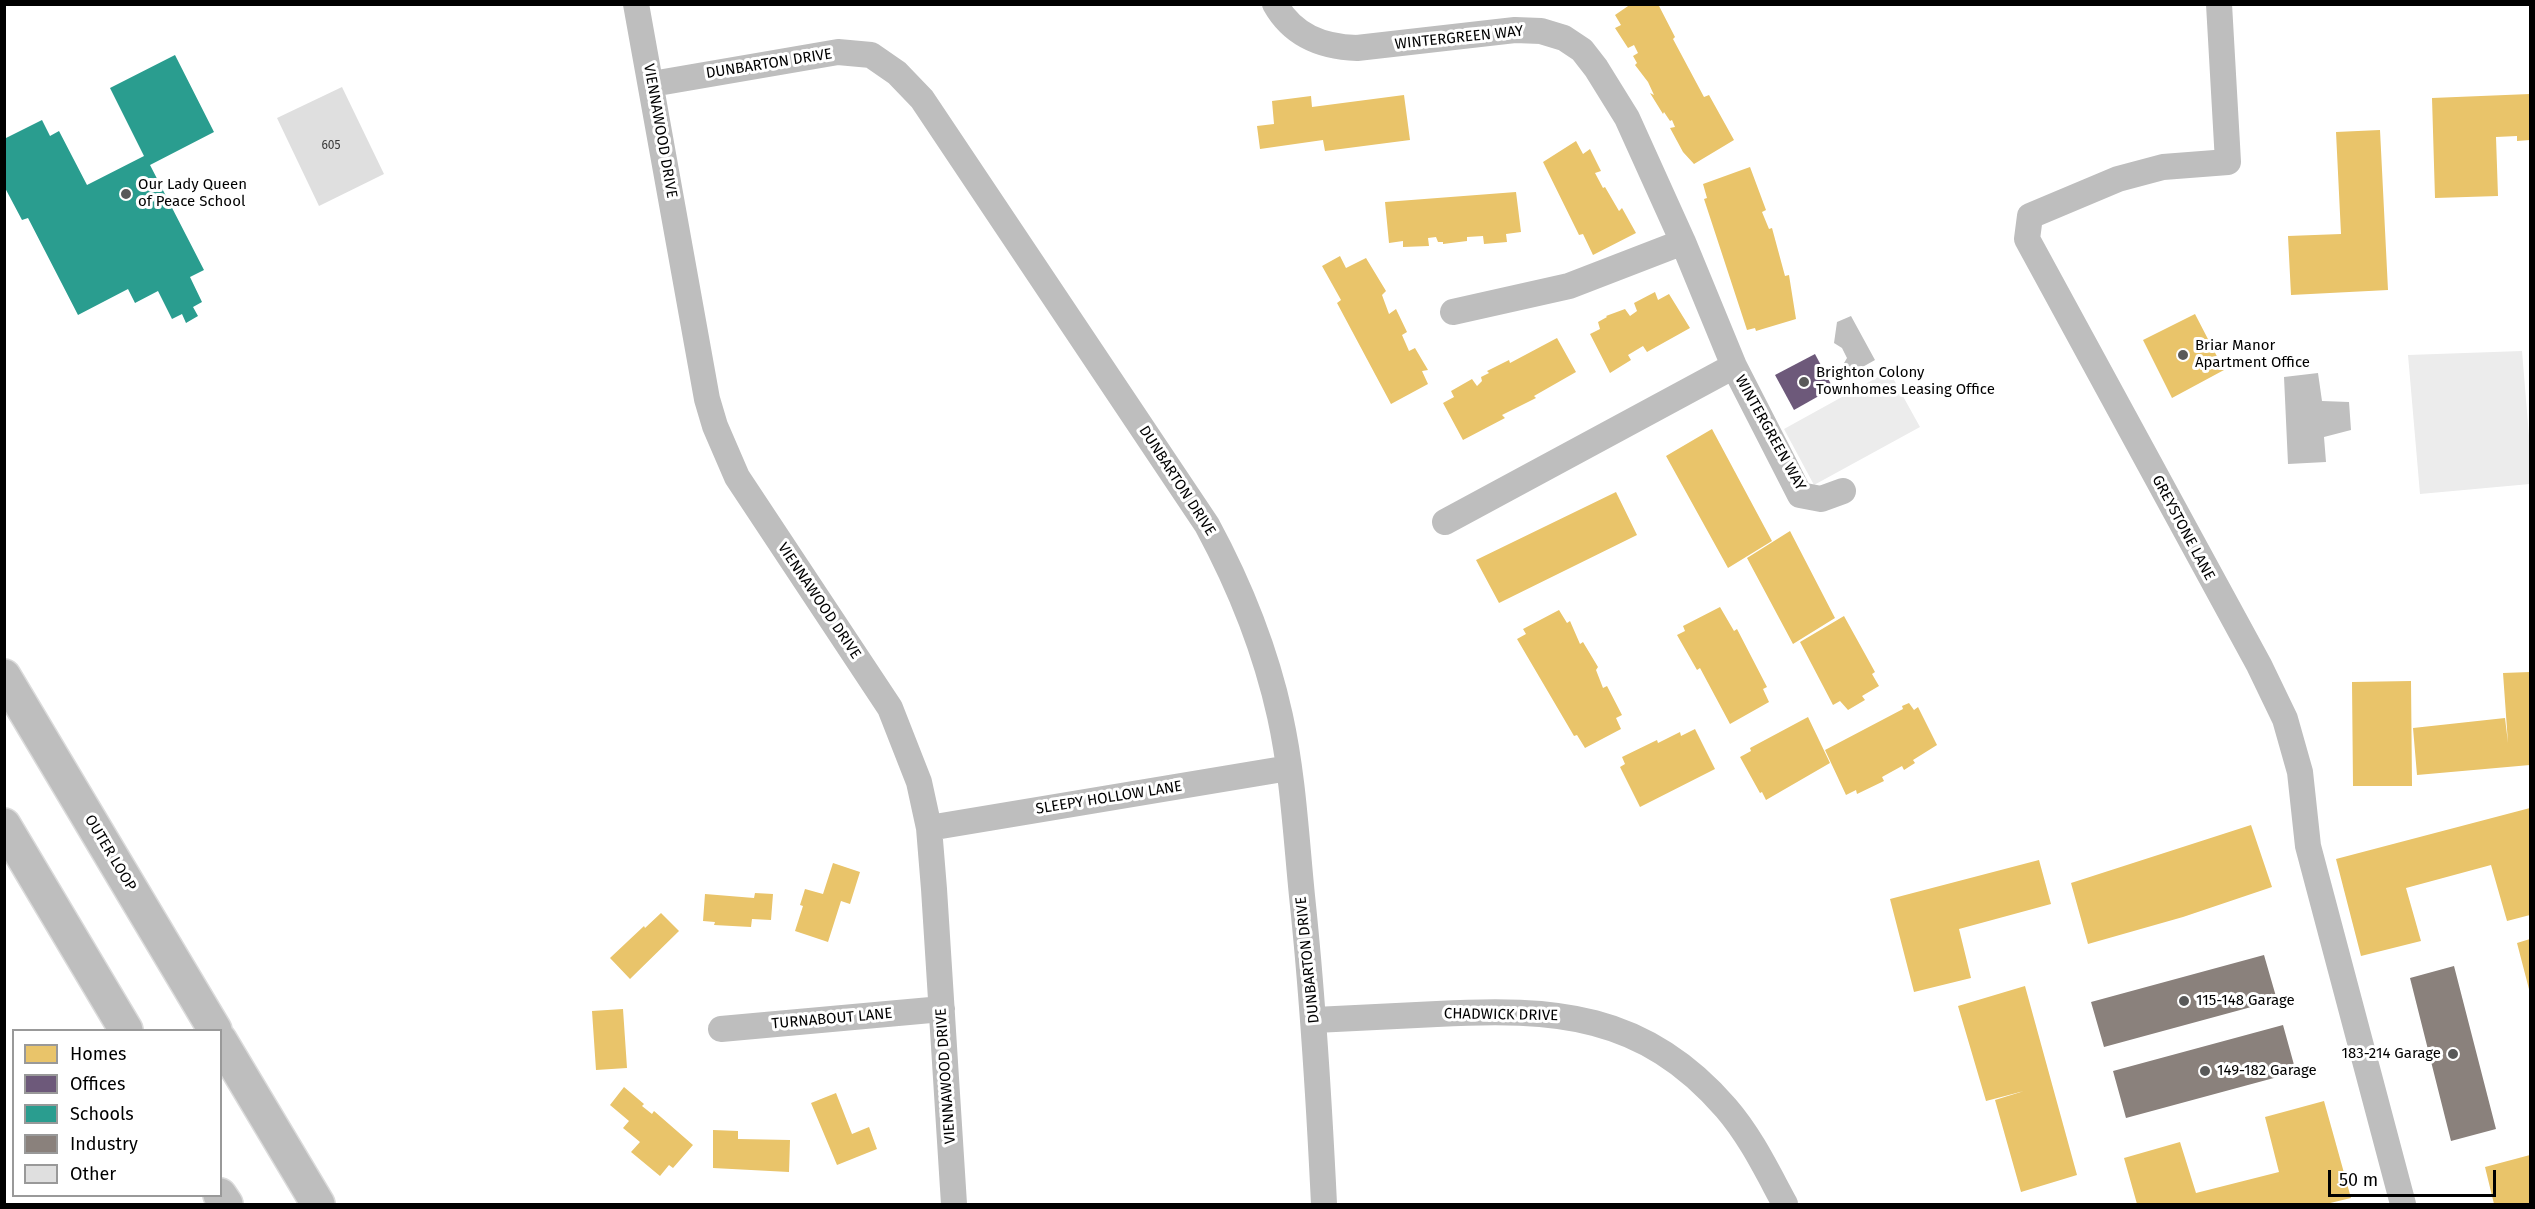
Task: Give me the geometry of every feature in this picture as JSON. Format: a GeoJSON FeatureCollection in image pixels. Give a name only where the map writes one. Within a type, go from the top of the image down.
{"type":"FeatureCollection","features":[{"type":"Feature","properties":{"kind":"highway","name":"OUTER LOOP"},"geometry":{"type":"LineString","coordinates":[[4,676],[214,1029]]}},
{"type":"Feature","properties":{"kind":"highway"},"geometry":{"type":"LineString","coordinates":[[4,825],[125,1029]]}},
{"type":"Feature","properties":{"kind":"highway"},"geometry":{"type":"LineString","coordinates":[[222,1043],[318,1204]]}},
{"type":"Feature","properties":{"kind":"street","name":"VIENNAWOOD DRIVE"},"geometry":{"type":"LineString","coordinates":[[636,4],[707,399],[715,426],[742,485],[890,708],[919,782],[929,828],[954,1204]]}},
{"type":"Feature","properties":{"kind":"street","name":"WINTERGREEN WAY"},"geometry":{"type":"LineString","coordinates":[[1275,4],[1281,15],[1295,30],[1314,41],[1334,48],[1357,48],[1515,30],[1541,31],[1564,38],[1582,50],[1627,118],[1683,242],[1734,366],[1800,495],[1821,499],[1843,491]]}},
{"type":"Feature","properties":{"kind":"street","name":"GREYSTONE LANE"},"geometry":{"type":"LineString","coordinates":[[2219,4],[2228,162],[2163,167],[2118,179],[2030,216],[2027,239],[2259,665],[2285,719],[2300,772],[2308,846],[2316,879],[2403,1204]]}},
{"type":"Feature","properties":{"kind":"street","name":"DUNBARTON DRIVE"},"geometry":{"type":"LineString","coordinates":[[652,84],[838,52],[871,56],[897,73],[922,99],[1208,525],[1234,576],[1254,625],[1272,681],[1289,768],[1315,1020],[1324,1204]]}},
{"type":"Feature","properties":{"kind":"street"},"geometry":{"type":"LineString","coordinates":[[1453,312],[1569,286],[1683,242]]}},
{"type":"Feature","properties":{"kind":"street","name":"WINTERGREEN WAY"},"geometry":{"type":"LineString","coordinates":[[1446,522],[1734,366]]}},
{"type":"Feature","properties":{"kind":"street","name":"SLEEPY HOLLOW LANE"},"geometry":{"type":"LineString","coordinates":[[929,828],[1289,768]]}},
{"type":"Feature","properties":{"kind":"street","name":"TURNABOUT LANE"},"geometry":{"type":"LineString","coordinates":[[721,1029],[942,1009]]}},
{"type":"Feature","properties":{"kind":"street","name":"CHADWICK DRIVE"},"geometry":{"type":"LineString","coordinates":[[1315,1020],[1478,1012],[1539,1012],[1565,1015],[1616,1029],[1644,1041],[1673,1058],[1709,1090],[1750,1140],[1785,1204]]}},
{"type":"Feature","properties":{"kind":"shaded area"},"geometry":{"type":"Polygon","coordinates":[[[1851,316],[1875,360],[1850,374],[1844,363],[1847,358],[1842,348],[1834,343],[1837,322],[1851,316]]]}},
{"type":"Feature","properties":{"kind":"shaded area"},"geometry":{"type":"Polygon","coordinates":[[[2522,351],[2530,448],[2530,484],[2420,494],[2408,355],[2522,351]]]}},
{"type":"Feature","properties":{"kind":"shaded area"},"geometry":{"type":"Polygon","coordinates":[[[1889,371],[1920,427],[1814,485],[1784,429],[1889,371]]]}},
{"type":"Feature","properties":{"kind":"shaded area"},"geometry":{"type":"Polygon","coordinates":[[[2318,373],[2322,401],[2349,402],[2351,430],[2324,437],[2326,462],[2288,464],[2284,377],[2318,373]]]}},
{"type":"Feature","properties":{"kind":"building: Homes"},"geometry":{"type":"Polygon","coordinates":[[[1631,4],[1658,4],[1675,37],[1673,39],[1704,97],[1709,95],[1734,140],[1694,164],[1683,152],[1670,128],[1675,127],[1672,120],[1670,121],[1664,112],[1663,114],[1650,93],[1654,95],[1648,82],[1635,65],[1637,63],[1633,56],[1638,53],[1634,45],[1628,48],[1615,28],[1621,25],[1615,15],[1631,4]]]}},
{"type":"Feature","properties":{"kind":"building: Homes"},"geometry":{"type":"Polygon","coordinates":[[[2530,94],[2530,140],[2517,141],[2517,136],[2496,137],[2498,196],[2435,198],[2432,98],[2530,94]]]}},
{"type":"Feature","properties":{"kind":"building: Homes"},"geometry":{"type":"Polygon","coordinates":[[[1404,95],[1410,140],[1325,151],[1323,140],[1260,149],[1257,126],[1274,124],[1272,101],[1311,96],[1312,107],[1404,95]]]}},
{"type":"Feature","properties":{"kind":"building: Homes"},"geometry":{"type":"Polygon","coordinates":[[[2380,130],[2388,290],[2291,295],[2288,236],[2341,234],[2336,132],[2380,130]]]}},
{"type":"Feature","properties":{"kind":"building: Homes"},"geometry":{"type":"Polygon","coordinates":[[[1576,141],[1583,154],[1590,149],[1601,171],[1595,173],[1603,188],[1605,187],[1619,211],[1622,208],[1636,233],[1593,255],[1583,234],[1579,235],[1543,162],[1576,141]]]}},
{"type":"Feature","properties":{"kind":"building: Homes"},"geometry":{"type":"Polygon","coordinates":[[[1750,167],[1766,210],[1762,212],[1769,229],[1772,228],[1785,276],[1789,275],[1796,319],[1756,331],[1755,328],[1747,330],[1704,199],[1707,198],[1703,184],[1750,167]]]}},
{"type":"Feature","properties":{"kind":"building: Homes"},"geometry":{"type":"Polygon","coordinates":[[[1516,192],[1521,232],[1506,234],[1507,242],[1484,244],[1483,236],[1467,237],[1467,241],[1443,244],[1443,242],[1438,242],[1436,237],[1428,238],[1429,246],[1403,247],[1403,241],[1389,243],[1385,202],[1516,192]]]}},
{"type":"Feature","properties":{"kind":"building: Homes"},"geometry":{"type":"Polygon","coordinates":[[[1340,256],[1346,268],[1366,258],[1386,291],[1382,295],[1389,314],[1396,309],[1407,332],[1402,335],[1409,351],[1415,348],[1428,370],[1422,371],[1428,384],[1391,404],[1337,303],[1341,300],[1322,266],[1340,256]]]}},
{"type":"Feature","properties":{"kind":"building: Homes"},"geometry":{"type":"Polygon","coordinates":[[[1655,292],[1658,300],[1669,294],[1690,328],[1647,352],[1643,346],[1628,355],[1631,360],[1610,373],[1590,334],[1600,329],[1598,322],[1606,316],[1625,309],[1630,316],[1637,311],[1634,303],[1655,292]]]}},
{"type":"Feature","properties":{"kind":"building: Homes","name":"Briar Manor Apartment Office"},"geometry":{"type":"Polygon","coordinates":[[[2195,314],[2224,370],[2172,398],[2143,340],[2195,314]]]}},
{"type":"Feature","properties":{"kind":"building: Homes"},"geometry":{"type":"Polygon","coordinates":[[[1557,338],[1576,372],[1534,396],[1536,398],[1502,415],[1505,418],[1463,440],[1443,403],[1454,397],[1451,391],[1472,379],[1477,386],[1482,381],[1481,377],[1489,373],[1487,371],[1509,360],[1510,363],[1557,338]]]}},
{"type":"Feature","properties":{"kind":"building: Homes"},"geometry":{"type":"Polygon","coordinates":[[[1712,429],[1772,541],[1728,568],[1666,456],[1712,429]]]}},
{"type":"Feature","properties":{"kind":"building: Homes"},"geometry":{"type":"Polygon","coordinates":[[[1616,492],[1637,535],[1499,603],[1476,560],[1616,492]]]}},
{"type":"Feature","properties":{"kind":"building: Homes"},"geometry":{"type":"Polygon","coordinates":[[[1790,531],[1835,618],[1793,644],[1747,558],[1790,531]]]}},
{"type":"Feature","properties":{"kind":"building: Homes"},"geometry":{"type":"Polygon","coordinates":[[[1720,607],[1734,631],[1737,629],[1767,687],[1763,689],[1769,702],[1730,724],[1700,668],[1697,670],[1677,635],[1685,631],[1683,626],[1720,607]]]}},
{"type":"Feature","properties":{"kind":"building: Homes"},"geometry":{"type":"Polygon","coordinates":[[[1559,610],[1567,623],[1570,621],[1580,644],[1583,642],[1598,667],[1596,670],[1603,688],[1607,686],[1622,715],[1616,718],[1621,729],[1585,748],[1577,735],[1574,736],[1517,639],[1526,634],[1523,629],[1559,610]]]}},
{"type":"Feature","properties":{"kind":"building: Homes"},"geometry":{"type":"Polygon","coordinates":[[[1844,616],[1875,672],[1872,674],[1879,686],[1862,696],[1865,700],[1848,710],[1840,701],[1833,705],[1800,642],[1844,616]]]}},
{"type":"Feature","properties":{"kind":"building: Homes"},"geometry":{"type":"Polygon","coordinates":[[[2530,672],[2530,765],[2417,775],[2413,728],[2505,718],[2508,743],[2503,673],[2530,672]]]}},
{"type":"Feature","properties":{"kind":"building: Homes"},"geometry":{"type":"Polygon","coordinates":[[[2411,681],[2412,786],[2353,786],[2352,682],[2411,681]]]}},
{"type":"Feature","properties":{"kind":"building: Homes"},"geometry":{"type":"Polygon","coordinates":[[[1909,703],[1914,710],[1918,707],[1937,745],[1913,760],[1915,763],[1904,770],[1902,766],[1882,777],[1884,781],[1857,794],[1856,790],[1846,795],[1825,750],[1903,709],[1902,706],[1909,703]]]}},
{"type":"Feature","properties":{"kind":"building: Homes"},"geometry":{"type":"Polygon","coordinates":[[[1808,717],[1830,763],[1766,800],[1740,757],[1751,751],[1750,748],[1808,717]]]}},
{"type":"Feature","properties":{"kind":"building: Homes"},"geometry":{"type":"Polygon","coordinates":[[[1695,729],[1715,769],[1640,807],[1620,767],[1625,764],[1622,757],[1657,740],[1658,743],[1680,732],[1681,736],[1695,729]]]}},
{"type":"Feature","properties":{"kind":"building: Homes"},"geometry":{"type":"Polygon","coordinates":[[[2530,808],[2530,915],[2507,921],[2491,865],[2406,888],[2421,941],[2361,956],[2336,859],[2530,808]]]}},
{"type":"Feature","properties":{"kind":"building: Homes"},"geometry":{"type":"Polygon","coordinates":[[[2251,825],[2272,887],[2183,917],[2088,944],[2071,883],[2251,825]]]}},
{"type":"Feature","properties":{"kind":"building: Homes"},"geometry":{"type":"Polygon","coordinates":[[[2039,860],[2051,904],[1959,929],[1971,978],[1914,992],[1890,899],[2039,860]]]}},
{"type":"Feature","properties":{"kind":"building: Homes"},"geometry":{"type":"Polygon","coordinates":[[[833,863],[860,872],[850,904],[841,901],[828,942],[795,931],[803,906],[800,905],[805,889],[823,894],[833,863]]]}},
{"type":"Feature","properties":{"kind":"building: Homes"},"geometry":{"type":"Polygon","coordinates":[[[755,893],[773,894],[771,920],[752,919],[751,927],[714,925],[715,922],[703,921],[705,894],[754,898],[755,893]]]}},
{"type":"Feature","properties":{"kind":"building: Homes"},"geometry":{"type":"Polygon","coordinates":[[[661,913],[679,931],[630,979],[610,958],[661,913]]]}},
{"type":"Feature","properties":{"kind":"building: Homes"},"geometry":{"type":"Polygon","coordinates":[[[2530,939],[2530,993],[2517,943],[2530,939]]]}},
{"type":"Feature","properties":{"kind":"building: Homes"},"geometry":{"type":"Polygon","coordinates":[[[2025,986],[2077,1175],[2021,1192],[1995,1100],[2024,1091],[1986,1101],[1958,1006],[2025,986]]]}},
{"type":"Feature","properties":{"kind":"building: Homes"},"geometry":{"type":"Polygon","coordinates":[[[623,1009],[627,1068],[596,1070],[592,1011],[623,1009]]]}},
{"type":"Feature","properties":{"kind":"building: Homes"},"geometry":{"type":"Polygon","coordinates":[[[624,1087],[644,1104],[642,1106],[652,1114],[654,1111],[693,1145],[673,1168],[669,1165],[660,1176],[631,1152],[640,1142],[623,1128],[629,1121],[610,1105],[624,1087]]]}},
{"type":"Feature","properties":{"kind":"building: Homes"},"geometry":{"type":"Polygon","coordinates":[[[836,1093],[852,1134],[869,1127],[877,1149],[837,1165],[811,1103],[836,1093]]]}},
{"type":"Feature","properties":{"kind":"building: Homes"},"geometry":{"type":"Polygon","coordinates":[[[2324,1101],[2351,1198],[2326,1204],[2137,1204],[2124,1158],[2180,1142],[2196,1193],[2279,1172],[2265,1117],[2324,1101]]]}},
{"type":"Feature","properties":{"kind":"building: Homes"},"geometry":{"type":"Polygon","coordinates":[[[713,1130],[738,1131],[738,1139],[790,1140],[789,1172],[713,1168],[713,1130]]]}},
{"type":"Feature","properties":{"kind":"building: Homes"},"geometry":{"type":"Polygon","coordinates":[[[2530,1155],[2530,1204],[2494,1204],[2485,1167],[2530,1155]]]}},
{"type":"Feature","properties":{"kind":"building: Offices","name":"Brighton Colony Townhomes Leasing Office"},"geometry":{"type":"Polygon","coordinates":[[[1815,354],[1833,388],[1794,410],[1775,375],[1815,354]]]}},
{"type":"Feature","properties":{"kind":"building: Schools"},"geometry":{"type":"Polygon","coordinates":[[[175,55],[214,132],[150,165],[204,270],[190,277],[202,302],[193,307],[198,316],[186,323],[182,314],[172,319],[158,291],[135,303],[128,289],[78,315],[28,218],[22,220],[4,186],[4,139],[42,120],[50,136],[59,131],[87,185],[144,156],[110,88],[175,55]]]}},
{"type":"Feature","properties":{"kind":"building: Industry","name":"115-148 Garage"},"geometry":{"type":"Polygon","coordinates":[[[2264,955],[2277,1000],[2104,1047],[2091,1002],[2264,955]]]}},
{"type":"Feature","properties":{"kind":"building: Industry","name":"183-214 Garage"},"geometry":{"type":"Polygon","coordinates":[[[2454,966],[2496,1129],[2451,1141],[2410,978],[2454,966]]]}},
{"type":"Feature","properties":{"kind":"building: Industry","name":"149-182 Garage"},"geometry":{"type":"Polygon","coordinates":[[[2283,1025],[2296,1072],[2126,1118],[2113,1071],[2283,1025]]]}},
{"type":"Feature","properties":{"kind":"building: Other"},"geometry":{"type":"Polygon","coordinates":[[[342,87],[384,174],[319,206],[277,118],[342,87]]]}},
{"type":"Feature","properties":{"kind":"place","name":"Our Lady Queen of Peace School"},"geometry":{"type":"Point","coordinates":[126,194]}},
{"type":"Feature","properties":{"kind":"place","name":"Briar Manor Apartment Office"},"geometry":{"type":"Point","coordinates":[2183,355]}},
{"type":"Feature","properties":{"kind":"place","name":"Brighton Colony Townhomes Leasing Office"},"geometry":{"type":"Point","coordinates":[1804,382]}},
{"type":"Feature","properties":{"kind":"place","name":"115-148 Garage"},"geometry":{"type":"Point","coordinates":[2184,1001]}},
{"type":"Feature","properties":{"kind":"place","name":"183-214 Garage"},"geometry":{"type":"Point","coordinates":[2453,1054]}},
{"type":"Feature","properties":{"kind":"place","name":"149-182 Garage"},"geometry":{"type":"Point","coordinates":[2205,1071]}}]}
